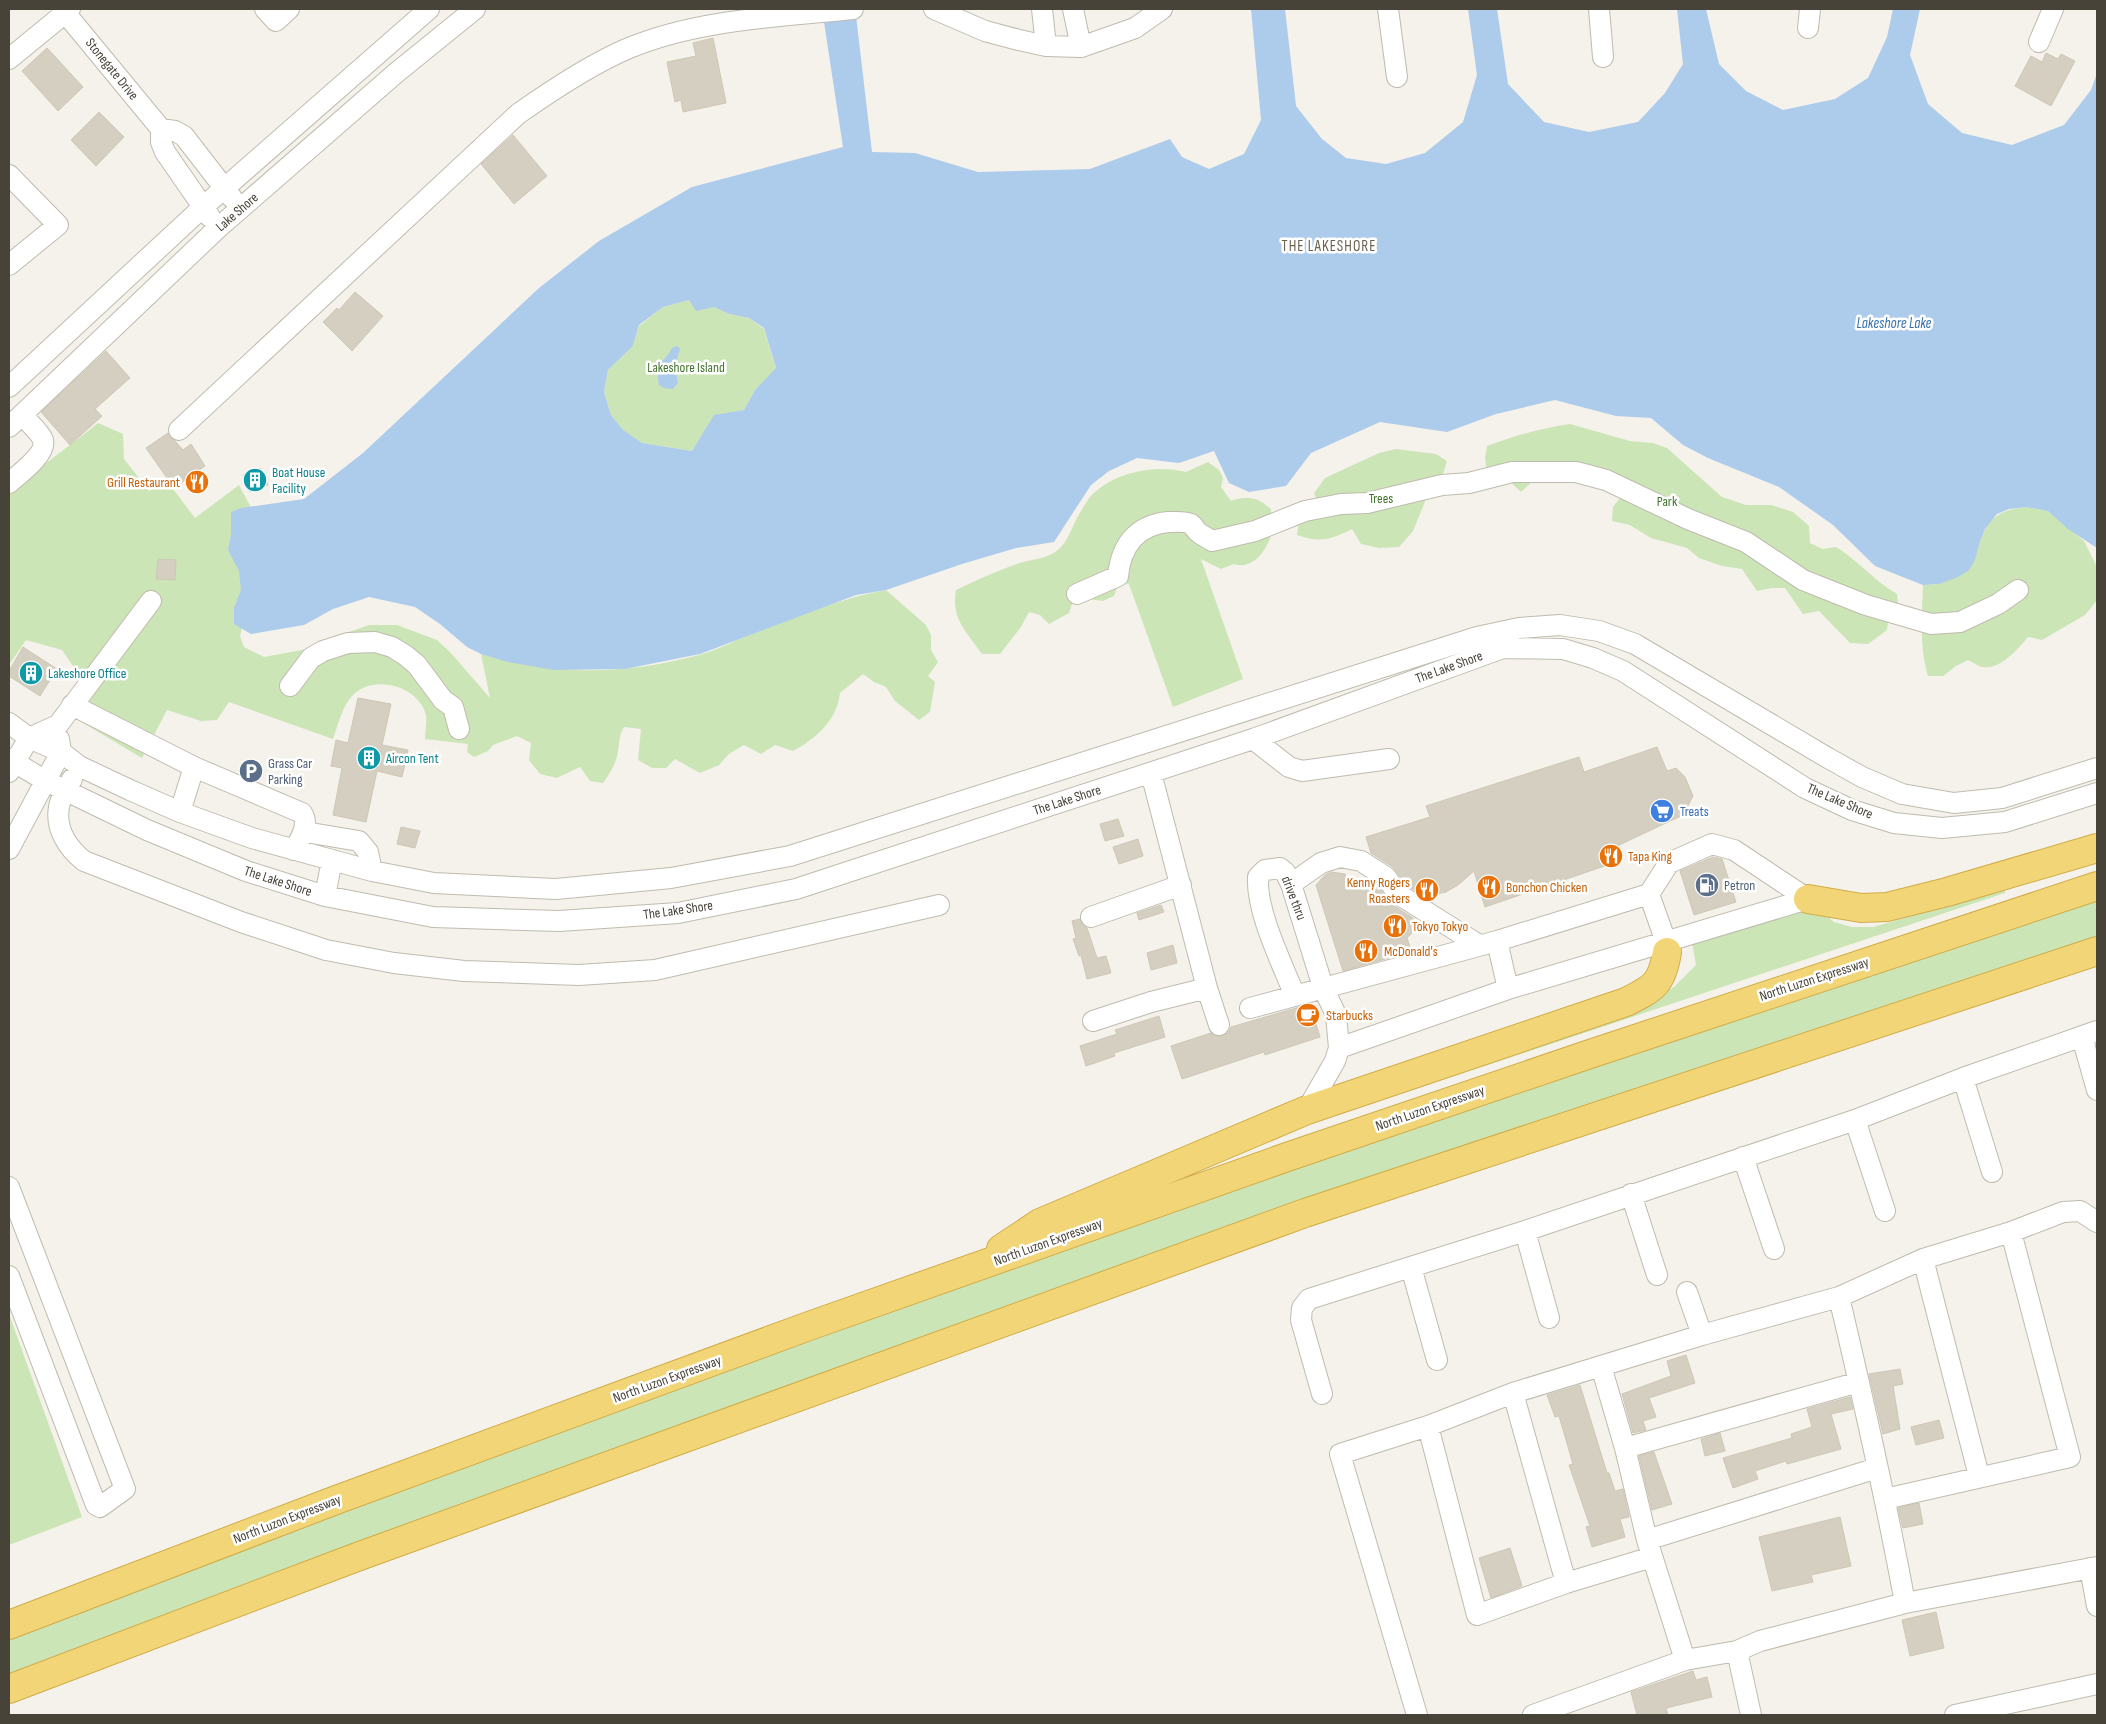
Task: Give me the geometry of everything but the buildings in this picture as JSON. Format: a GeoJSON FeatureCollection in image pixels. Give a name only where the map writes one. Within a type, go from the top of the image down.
{"type":"FeatureCollection","features":[{"type":"Feature","properties":{"kind":"highway"},"geometry":{"type":"LineString","coordinates":[[1808,899],[1861,908],[1887,907],[1947,892],[2097,848]]}},
{"type":"Feature","properties":{"kind":"highway","name":"North Luzon Expressway"},"geometry":{"type":"LineString","coordinates":[[9,1625],[355,1494],[809,1326],[1343,1138],[1606,1048],[2097,886]]}},
{"type":"Feature","properties":{"kind":"highway"},"geometry":{"type":"LineString","coordinates":[[970,1270],[1040,1222],[1307,1110],[1626,1002],[1655,985],[1664,971],[1666,947]]}},
{"type":"Feature","properties":{"kind":"highway"},"geometry":{"type":"LineString","coordinates":[[9,1689],[366,1554],[1305,1213],[2097,951]]}},
{"type":"Feature","properties":{"kind":"street"},"geometry":{"type":"LineString","coordinates":[[265,9],[276,21],[289,9]]}},
{"type":"Feature","properties":{"kind":"street","name":"Lake Shore"},"geometry":{"type":"LineString","coordinates":[[9,387],[198,200],[430,9]]}},
{"type":"Feature","properties":{"kind":"street","name":"Lake Shore"},"geometry":{"type":"LineString","coordinates":[[16,421],[218,228],[396,73],[475,9]]}},
{"type":"Feature","properties":{"kind":"street"},"geometry":{"type":"LineString","coordinates":[[180,430],[518,114],[557,87],[628,49],[672,34],[737,21],[853,9]]}},
{"type":"Feature","properties":{"kind":"street"},"geometry":{"type":"LineString","coordinates":[[934,9],[985,31],[1046,46],[1081,47],[1135,28],[1162,9]]}},
{"type":"Feature","properties":{"kind":"street"},"geometry":{"type":"LineString","coordinates":[[1042,9],[1046,46]]}},
{"type":"Feature","properties":{"kind":"street"},"geometry":{"type":"LineString","coordinates":[[1073,9],[1081,47]]}},
{"type":"Feature","properties":{"kind":"street"},"geometry":{"type":"LineString","coordinates":[[1388,9],[1397,77]]}},
{"type":"Feature","properties":{"kind":"street"},"geometry":{"type":"LineString","coordinates":[[1599,9],[1603,57]]}},
{"type":"Feature","properties":{"kind":"street"},"geometry":{"type":"LineString","coordinates":[[2039,42],[2053,9]]}},
{"type":"Feature","properties":{"kind":"street"},"geometry":{"type":"LineString","coordinates":[[9,59],[66,10]]}},
{"type":"Feature","properties":{"kind":"street","name":"Stonegate Drive"},"geometry":{"type":"LineString","coordinates":[[66,10],[161,129],[161,142],[165,152],[218,228]]}},
{"type":"Feature","properties":{"kind":"street"},"geometry":{"type":"LineString","coordinates":[[161,129],[175,131],[184,136],[241,209]]}},
{"type":"Feature","properties":{"kind":"street"},"geometry":{"type":"LineString","coordinates":[[9,175],[58,225],[9,265]]}},
{"type":"Feature","properties":{"kind":"street"},"geometry":{"type":"LineString","coordinates":[[42,356],[61,377]]}},
{"type":"Feature","properties":{"kind":"street"},"geometry":{"type":"LineString","coordinates":[[9,483],[35,460],[43,446],[43,439],[16,421]]}},
{"type":"Feature","properties":{"kind":"street"},"geometry":{"type":"LineString","coordinates":[[1077,594],[1118,576],[1119,562],[1127,546],[1148,525],[1176,522],[1192,524],[1199,533],[1212,541],[1255,531],[1305,511],[1341,504],[1367,503],[1442,484],[1469,483],[1512,472],[1576,472],[1606,480],[1688,519],[1746,542],[1803,580],[1866,605],[1931,624],[1960,622],[1998,604],[2018,590]]}},
{"type":"Feature","properties":{"kind":"street"},"geometry":{"type":"LineString","coordinates":[[10,764],[29,738],[58,725],[151,601]]}},
{"type":"Feature","properties":{"kind":"street","name":"The Lake Shore"},"geometry":{"type":"LineString","coordinates":[[9,722],[29,738],[61,752],[80,766],[180,812],[252,838],[372,871],[434,884],[556,888],[671,878],[790,856],[1477,637],[1519,628],[1560,625],[1599,631],[1635,644],[1845,768],[1902,794],[1954,803],[2002,798],[2097,768]]}},
{"type":"Feature","properties":{"kind":"street"},"geometry":{"type":"LineString","coordinates":[[290,686],[311,658],[323,651],[348,642],[376,642],[392,647],[417,665],[443,700],[453,707],[459,729]]}},
{"type":"Feature","properties":{"kind":"street","name":"The Lake Shore"},"geometry":{"type":"LineString","coordinates":[[10,764],[66,790],[116,817],[246,871],[325,896],[433,917],[558,922],[678,913],[796,888],[1254,739],[1503,648],[1564,649],[1593,658],[1623,671],[1805,788],[1852,810],[1894,822],[1942,828],[2005,822],[2097,793]]}},
{"type":"Feature","properties":{"kind":"street"},"geometry":{"type":"LineString","coordinates":[[1703,722],[1720,695]]}},
{"type":"Feature","properties":{"kind":"street"},"geometry":{"type":"LineString","coordinates":[[72,705],[194,767],[302,813],[305,818],[304,832],[294,850]]}},
{"type":"Feature","properties":{"kind":"street"},"geometry":{"type":"LineString","coordinates":[[1225,718],[1234,745]]}},
{"type":"Feature","properties":{"kind":"street"},"geometry":{"type":"LineString","coordinates":[[9,849],[61,752],[58,725]]}},
{"type":"Feature","properties":{"kind":"street"},"geometry":{"type":"LineString","coordinates":[[1254,739],[1288,767],[1302,771],[1389,759]]}},
{"type":"Feature","properties":{"kind":"street"},"geometry":{"type":"LineString","coordinates":[[80,766],[58,807],[60,828],[72,851],[84,861],[241,922],[318,948],[394,963],[464,971],[579,975],[655,970],[939,904]]}},
{"type":"Feature","properties":{"kind":"street"},"geometry":{"type":"LineString","coordinates":[[180,812],[194,767]]}},
{"type":"Feature","properties":{"kind":"street"},"geometry":{"type":"LineString","coordinates":[[1150,773],[1207,988],[1219,1025]]}},
{"type":"Feature","properties":{"kind":"street"},"geometry":{"type":"LineString","coordinates":[[304,832],[359,841],[368,852],[372,871]]}},
{"type":"Feature","properties":{"kind":"street"},"geometry":{"type":"LineString","coordinates":[[1250,1008],[1488,943],[1649,894],[1669,863],[1712,844],[1734,850],[1808,899]]}},
{"type":"Feature","properties":{"kind":"street"},"geometry":{"type":"LineString","coordinates":[[1291,884],[1321,863],[1340,857],[1361,861],[1386,877],[1398,894],[1488,943],[1508,989]]}},
{"type":"Feature","properties":{"kind":"street"},"geometry":{"type":"LineString","coordinates":[[325,896],[332,860]]}},
{"type":"Feature","properties":{"kind":"street","name":"drive thru"},"geometry":{"type":"LineString","coordinates":[[1295,996],[1261,906],[1257,889],[1258,877],[1265,870],[1280,868],[1285,872],[1291,884],[1323,987],[1336,1015],[1339,1048]]}},
{"type":"Feature","properties":{"kind":"street"},"geometry":{"type":"LineString","coordinates":[[1091,917],[1181,885]]}},
{"type":"Feature","properties":{"kind":"street"},"geometry":{"type":"LineString","coordinates":[[1649,894],[1666,947]]}},
{"type":"Feature","properties":{"kind":"street"},"geometry":{"type":"LineString","coordinates":[[1307,1110],[1335,1061],[1339,1048],[1508,989],[1666,947],[1808,899]]}},
{"type":"Feature","properties":{"kind":"street"},"geometry":{"type":"LineString","coordinates":[[1093,1021],[1151,1002],[1207,988]]}},
{"type":"Feature","properties":{"kind":"street"},"geometry":{"type":"LineString","coordinates":[[1322,1394],[1301,1320],[1302,1308],[1308,1299],[1525,1231],[1855,1120],[1963,1078],[2090,1034],[2097,1090]]}},
{"type":"Feature","properties":{"kind":"street"},"geometry":{"type":"LineString","coordinates":[[1963,1078],[1992,1172]]}},
{"type":"Feature","properties":{"kind":"street"},"geometry":{"type":"LineString","coordinates":[[1855,1120],[1885,1211]]}},
{"type":"Feature","properties":{"kind":"street"},"geometry":{"type":"LineString","coordinates":[[1743,1157],[1774,1249]]}},
{"type":"Feature","properties":{"kind":"street"},"geometry":{"type":"LineString","coordinates":[[9,1187],[125,1489],[100,1507],[96,1505],[9,1276]]}},
{"type":"Feature","properties":{"kind":"street"},"geometry":{"type":"LineString","coordinates":[[1631,1194],[1657,1275]]}},
{"type":"Feature","properties":{"kind":"street"},"geometry":{"type":"LineString","coordinates":[[1418,1715],[1340,1454],[1428,1426],[1513,1393],[1702,1335],[1839,1297],[1923,1259],[2011,1232],[2062,1212],[2080,1211],[2097,1222]]}},
{"type":"Feature","properties":{"kind":"street"},"geometry":{"type":"LineString","coordinates":[[1525,1231],[1549,1318]]}},
{"type":"Feature","properties":{"kind":"street"},"geometry":{"type":"LineString","coordinates":[[1886,1499],[1979,1476],[2070,1457],[2011,1232]]}},
{"type":"Feature","properties":{"kind":"street"},"geometry":{"type":"LineString","coordinates":[[1923,1259],[1979,1476]]}},
{"type":"Feature","properties":{"kind":"street"},"geometry":{"type":"LineString","coordinates":[[1411,1267],[1437,1360]]}},
{"type":"Feature","properties":{"kind":"street"},"geometry":{"type":"LineString","coordinates":[[1687,1292],[1702,1335]]}},
{"type":"Feature","properties":{"kind":"street"},"geometry":{"type":"LineString","coordinates":[[1839,1297],[1859,1382],[1876,1468],[1886,1499],[1905,1603]]}},
{"type":"Feature","properties":{"kind":"street"},"geometry":{"type":"LineString","coordinates":[[1601,1366],[1625,1448],[1650,1549],[1685,1660]]}},
{"type":"Feature","properties":{"kind":"street"},"geometry":{"type":"LineString","coordinates":[[1625,1448],[1859,1382]]}},
{"type":"Feature","properties":{"kind":"street"},"geometry":{"type":"LineString","coordinates":[[1513,1393],[1566,1583]]}},
{"type":"Feature","properties":{"kind":"street"},"geometry":{"type":"LineString","coordinates":[[1428,1426],[1477,1615],[1566,1583],[1650,1549],[1876,1468]]}},
{"type":"Feature","properties":{"kind":"street"},"geometry":{"type":"LineString","coordinates":[[1533,1715],[1685,1660],[1737,1651],[1760,1641],[1905,1603],[2094,1568],[2097,1606]]}},
{"type":"Feature","properties":{"kind":"street"},"geometry":{"type":"LineString","coordinates":[[1737,1651],[1751,1715]]}},
{"type":"Feature","properties":{"kind":"street"},"geometry":{"type":"LineString","coordinates":[[1955,1715],[2097,1684]]}},
{"type":"Feature","properties":{"kind":"green space","name":"Lakeshore Island"},"geometry":{"type":"Polygon","coordinates":[[[689,300],[714,307],[729,314],[749,318],[764,329],[776,369],[755,390],[744,410],[714,416],[692,451],[642,443],[622,430],[611,415],[604,392],[608,370],[633,346],[639,326],[663,307],[689,300]]]}},
{"type":"Feature","properties":{"kind":"green space"},"geometry":{"type":"Polygon","coordinates":[[[98,423],[123,434],[124,459],[149,491],[167,481],[195,518],[239,485],[255,515],[247,610],[240,636],[244,647],[264,657],[328,645],[340,635],[369,625],[397,625],[437,640],[450,652],[490,698],[481,654],[509,661],[564,669],[617,669],[671,662],[705,653],[813,611],[849,599],[886,590],[926,625],[931,635],[931,650],[938,662],[928,676],[935,682],[930,712],[919,720],[895,701],[886,687],[874,682],[863,674],[840,693],[835,712],[818,734],[793,751],[775,745],[761,754],[744,745],[729,754],[719,765],[700,773],[675,759],[666,768],[652,768],[638,760],[641,729],[624,727],[620,735],[615,763],[603,783],[590,781],[580,767],[557,778],[540,774],[529,760],[531,743],[517,736],[493,745],[488,751],[474,757],[467,752],[468,744],[425,739],[426,715],[422,705],[405,690],[383,684],[371,685],[361,689],[352,696],[343,711],[333,739],[229,702],[217,720],[201,721],[167,710],[142,758],[63,711],[82,679],[62,650],[26,640],[9,665],[9,492],[98,423]]]}},
{"type":"Feature","properties":{"kind":"green space","name":"Park"},"geometry":{"type":"Polygon","coordinates":[[[1570,424],[1630,441],[1653,443],[1667,448],[1722,497],[1746,505],[1771,505],[1793,512],[1809,526],[1810,543],[1823,549],[1836,547],[1897,594],[1898,605],[1889,615],[1887,630],[1868,644],[1850,643],[1819,611],[1803,614],[1785,588],[1757,591],[1742,569],[1722,566],[1699,558],[1687,548],[1651,538],[1630,525],[1612,521],[1613,507],[1627,489],[1539,475],[1521,492],[1504,476],[1487,474],[1485,458],[1487,446],[1528,433],[1570,424]]]}},
{"type":"Feature","properties":{"kind":"green space","name":"Trees"},"geometry":{"type":"Polygon","coordinates":[[[1396,449],[1436,454],[1447,461],[1441,480],[1429,492],[1413,531],[1399,547],[1379,548],[1361,544],[1352,529],[1338,536],[1319,540],[1297,535],[1300,515],[1318,503],[1314,493],[1325,478],[1379,453],[1396,449]]]}},
{"type":"Feature","properties":{"kind":"green space"},"geometry":{"type":"Polygon","coordinates":[[[1208,462],[1219,470],[1223,478],[1221,487],[1231,501],[1252,498],[1271,509],[1270,538],[1265,549],[1252,562],[1246,565],[1234,564],[1221,569],[1201,559],[1243,679],[1173,707],[1129,584],[1119,582],[1114,596],[1103,601],[1074,597],[1069,613],[1049,624],[1040,615],[1029,612],[1021,627],[1000,654],[982,654],[965,631],[958,617],[955,600],[956,590],[1004,569],[1045,557],[1055,552],[1065,542],[1090,497],[1110,481],[1135,472],[1148,470],[1161,469],[1186,472],[1208,462]]]}},
{"type":"Feature","properties":{"kind":"green space"},"geometry":{"type":"Polygon","coordinates":[[[2026,507],[2048,511],[2084,541],[2097,567],[2097,600],[2085,615],[2042,640],[2028,637],[2008,658],[1996,665],[1981,667],[1968,660],[1943,676],[1928,676],[1922,642],[1923,585],[1939,584],[1975,560],[1985,529],[1990,522],[2004,512],[2026,507]]]}},
{"type":"Feature","properties":{"kind":"green space"},"geometry":{"type":"Polygon","coordinates":[[[2006,884],[2005,893],[1271,1137],[1648,1003],[1674,987],[1696,965],[1692,943],[1813,903],[1834,922],[1852,927],[1873,927],[1939,908],[2006,884]]]}},
{"type":"Feature","properties":{"kind":"green space"},"geometry":{"type":"Polygon","coordinates":[[[2097,896],[2097,940],[9,1679],[9,1639],[521,1445],[1326,1156],[2097,896]]]}},
{"type":"Feature","properties":{"kind":"green space"},"geometry":{"type":"Polygon","coordinates":[[[9,1314],[82,1517],[9,1545],[9,1314]]]}},
{"type":"Feature","properties":{"kind":"water","name":"Lakeshore Lake"},"geometry":{"type":"Polygon","coordinates":[[[1251,9],[1285,9],[1296,106],[1322,139],[1346,158],[1386,164],[1425,153],[1463,122],[1477,75],[1468,9],[1497,9],[1508,84],[1544,122],[1589,132],[1638,122],[1665,93],[1683,64],[1677,9],[1706,9],[1719,64],[1746,91],[1783,110],[1835,99],[1868,78],[1887,37],[1893,9],[1920,9],[1910,55],[1928,104],[1962,133],[2012,145],[2064,125],[2091,90],[2097,73],[2097,548],[2068,529],[2048,511],[2026,507],[2009,509],[1997,514],[1985,529],[1975,560],[1969,570],[1958,577],[1939,584],[1923,585],[1875,566],[1833,525],[1779,487],[1708,458],[1683,445],[1651,418],[1616,416],[1555,400],[1496,414],[1447,432],[1380,422],[1311,453],[1286,486],[1249,492],[1229,483],[1214,451],[1179,463],[1137,458],[1109,471],[1091,485],[1054,542],[1016,548],[886,590],[856,595],[700,654],[625,669],[554,670],[508,662],[481,654],[467,647],[440,624],[415,607],[369,597],[333,609],[304,625],[251,634],[234,624],[234,608],[241,590],[239,571],[228,550],[231,535],[231,512],[241,508],[304,499],[363,453],[539,288],[599,241],[692,187],[843,147],[824,22],[856,16],[872,152],[915,153],[978,172],[1090,169],[1170,139],[1182,157],[1209,169],[1244,154],[1261,120],[1251,9]],[[689,300],[663,307],[639,325],[633,346],[608,370],[604,392],[611,415],[623,430],[642,443],[692,451],[714,415],[744,410],[755,390],[776,368],[764,328],[749,318],[729,314],[714,307],[696,311],[689,300]]]}},
{"type":"Feature","properties":{"kind":"water"},"geometry":{"type":"Polygon","coordinates":[[[677,346],[680,348],[675,368],[678,383],[673,389],[664,388],[659,385],[658,367],[672,348],[677,346]]]}},
{"type":"Feature","properties":{"kind":"place","name":"Boat House Facility"},"geometry":{"type":"Point","coordinates":[255,480]}},
{"type":"Feature","properties":{"kind":"place","name":"Grill Restaurant"},"geometry":{"type":"Point","coordinates":[197,482]}},
{"type":"Feature","properties":{"kind":"place","name":"Lakeshore Office"},"geometry":{"type":"Point","coordinates":[31,673]}},
{"type":"Feature","properties":{"kind":"place","name":"Aircon Tent"},"geometry":{"type":"Point","coordinates":[369,758]}},
{"type":"Feature","properties":{"kind":"place","name":"Grass Car Parking"},"geometry":{"type":"Point","coordinates":[251,771]}},
{"type":"Feature","properties":{"kind":"place","name":"Treats"},"geometry":{"type":"Point","coordinates":[1662,811]}},
{"type":"Feature","properties":{"kind":"place","name":"Tapa King"},"geometry":{"type":"Point","coordinates":[1611,856]}},
{"type":"Feature","properties":{"kind":"place","name":"Petron"},"geometry":{"type":"Point","coordinates":[1707,885]}},
{"type":"Feature","properties":{"kind":"place","name":"Bonchon Chicken"},"geometry":{"type":"Point","coordinates":[1489,887]}},
{"type":"Feature","properties":{"kind":"place","name":"Kenny Rogers Roasters"},"geometry":{"type":"Point","coordinates":[1427,890]}},
{"type":"Feature","properties":{"kind":"place","name":"Tokyo Tokyo"},"geometry":{"type":"Point","coordinates":[1395,926]}},
{"type":"Feature","properties":{"kind":"place","name":"McDonald's"},"geometry":{"type":"Point","coordinates":[1366,951]}},
{"type":"Feature","properties":{"kind":"place","name":"Starbucks"},"geometry":{"type":"Point","coordinates":[1308,1015]}},
{"type":"Feature","properties":{"kind":"district","name":"THE LAKESHORE"},"geometry":{"type":"Point","coordinates":[1329,246]}}]}
